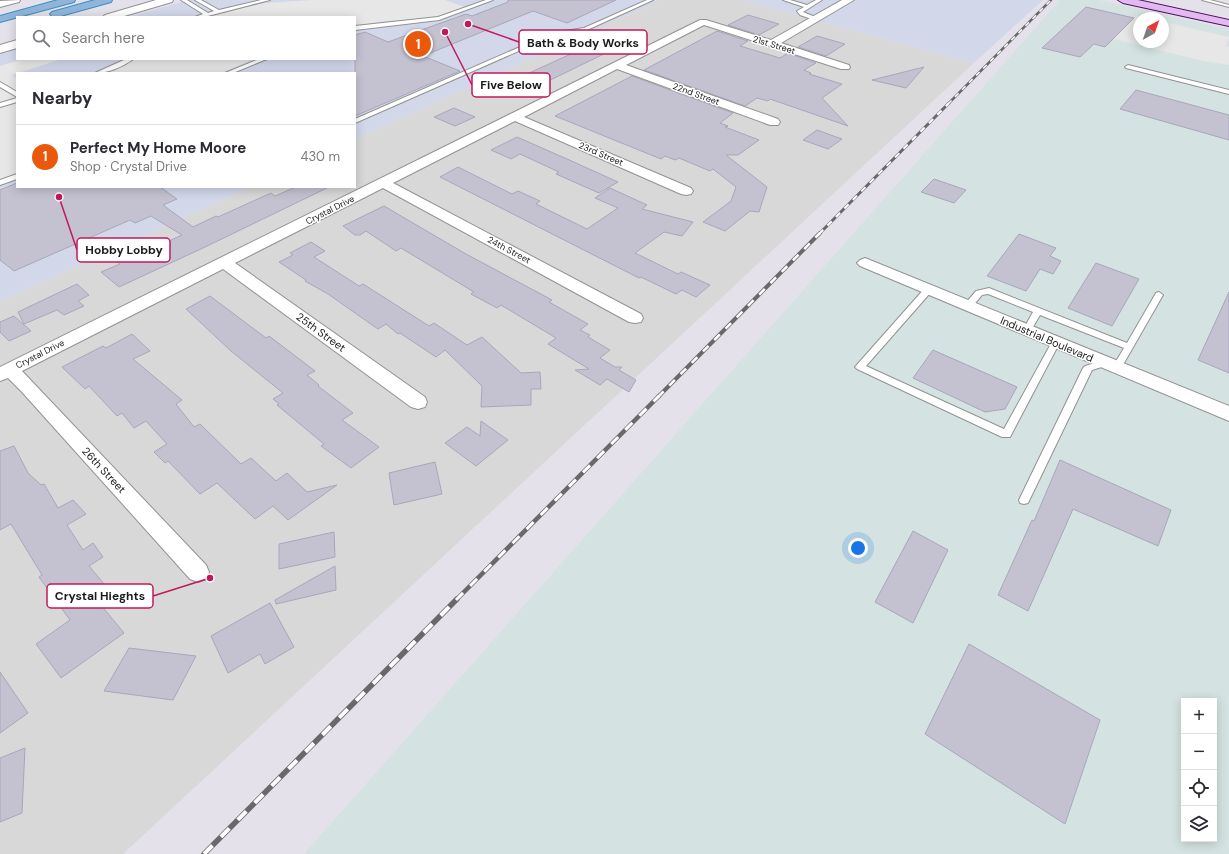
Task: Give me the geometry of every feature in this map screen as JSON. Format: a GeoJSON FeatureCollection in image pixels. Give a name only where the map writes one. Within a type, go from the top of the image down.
{"type":"FeatureCollection","features":[{"type":"Feature","properties":{"kind":"highway"},"geometry":{"type":"LineString","coordinates":[[0,19],[70,0]]}},
{"type":"Feature","properties":{"kind":"highway"},"geometry":{"type":"LineString","coordinates":[[51,16],[107,0]]}},
{"type":"Feature","properties":{"kind":"highway"},"geometry":{"type":"LineString","coordinates":[[0,30],[16,26]]}},
{"type":"Feature","properties":{"kind":"main road"},"geometry":{"type":"LineString","coordinates":[[1123,0],[1229,23]]}},
{"type":"Feature","properties":{"kind":"street"},"geometry":{"type":"LineString","coordinates":[[0,4],[15,0]]}},
{"type":"Feature","properties":{"kind":"street"},"geometry":{"type":"LineString","coordinates":[[112,16],[168,0]]}},
{"type":"Feature","properties":{"kind":"street"},"geometry":{"type":"LineString","coordinates":[[772,44],[850,0]]}},
{"type":"Feature","properties":{"kind":"street","name":"21st Street"},"geometry":{"type":"LineString","coordinates":[[703,22],[845,67]]}},
{"type":"Feature","properties":{"kind":"street","name":"Crystal Drive"},"geometry":{"type":"LineString","coordinates":[[5,372],[618,66],[703,22]]}},
{"type":"Feature","properties":{"kind":"street"},"geometry":{"type":"LineString","coordinates":[[0,49],[16,44]]}},
{"type":"Feature","properties":{"kind":"street","name":"22nd Street"},"geometry":{"type":"LineString","coordinates":[[618,66],[774,122]]}},
{"type":"Feature","properties":{"kind":"street","name":"23rd Street"},"geometry":{"type":"LineString","coordinates":[[515,117],[686,191]]}},
{"type":"Feature","properties":{"kind":"street","name":"24th Street"},"geometry":{"type":"LineString","coordinates":[[383,183],[635,318]]}},
{"type":"Feature","properties":{"kind":"street","name":"25th Street"},"geometry":{"type":"LineString","coordinates":[[224,263],[418,402]]}},
{"type":"Feature","properties":{"kind":"street","name":"Industrial Boulevard"},"geometry":{"type":"LineString","coordinates":[[866,264],[1229,414]]}},
{"type":"Feature","properties":{"kind":"street","name":"26th Street"},"geometry":{"type":"LineString","coordinates":[[5,372],[49,410],[198,572]]}},
{"type":"Feature","properties":{"kind":"lane"},"geometry":{"type":"LineString","coordinates":[[183,0],[207,14]]}},
{"type":"Feature","properties":{"kind":"lane"},"geometry":{"type":"LineString","coordinates":[[197,0],[217,11]]}},
{"type":"Feature","properties":{"kind":"lane"},"geometry":{"type":"LineString","coordinates":[[201,16],[268,0]]}},
{"type":"Feature","properties":{"kind":"lane"},"geometry":{"type":"LineString","coordinates":[[356,28],[422,21],[448,16],[491,0]]}},
{"type":"Feature","properties":{"kind":"lane"},"geometry":{"type":"LineString","coordinates":[[356,121],[554,34],[585,29],[651,0]]}},
{"type":"Feature","properties":{"kind":"lane"},"geometry":{"type":"LineString","coordinates":[[785,0],[808,7]]}},
{"type":"Feature","properties":{"kind":"lane"},"geometry":{"type":"LineString","coordinates":[[816,19],[802,14],[800,11],[820,0]]}},
{"type":"Feature","properties":{"kind":"lane"},"geometry":{"type":"LineString","coordinates":[[1204,0],[1229,6]]}},
{"type":"Feature","properties":{"kind":"lane"},"geometry":{"type":"LineString","coordinates":[[101,72],[128,60]]}},
{"type":"Feature","properties":{"kind":"lane"},"geometry":{"type":"LineString","coordinates":[[231,72],[261,60]]}},
{"type":"Feature","properties":{"kind":"lane"},"geometry":{"type":"LineString","coordinates":[[1128,67],[1229,92]]}},
{"type":"Feature","properties":{"kind":"lane"},"geometry":{"type":"LineString","coordinates":[[0,84],[16,94]]}},
{"type":"Feature","properties":{"kind":"lane"},"geometry":{"type":"LineString","coordinates":[[0,105],[16,100]]}},
{"type":"Feature","properties":{"kind":"lane"},"geometry":{"type":"LineString","coordinates":[[0,183],[16,176]]}},
{"type":"Feature","properties":{"kind":"lane"},"geometry":{"type":"LineString","coordinates":[[928,290],[860,368],[1006,434],[1056,342]]}},
{"type":"Feature","properties":{"kind":"lane"},"geometry":{"type":"LineString","coordinates":[[968,306],[979,293],[989,291],[1129,347]]}},
{"type":"Feature","properties":{"kind":"lane"},"geometry":{"type":"LineString","coordinates":[[1024,500],[1088,368],[1111,365],[1129,347],[1159,295]]}},
{"type":"Feature","properties":{"kind":"lane"},"geometry":{"type":"LineString","coordinates":[[1027,330],[1038,311]]}},
{"type":"Feature","properties":{"kind":"shaded area"},"geometry":{"type":"Polygon","coordinates":[[[189,0],[661,0],[356,139],[356,72],[16,72],[16,188],[248,188],[0,301],[0,54],[16,49],[16,60],[356,60],[356,16],[132,16],[189,0]]]}},
{"type":"Feature","properties":{"kind":"shaded area"},"geometry":{"type":"Polygon","coordinates":[[[312,0],[445,0],[465,7],[448,14],[420,19],[385,21],[356,26],[356,16],[211,16],[265,3],[312,0]]]}},
{"type":"Feature","properties":{"kind":"shaded area"},"geometry":{"type":"Polygon","coordinates":[[[661,0],[742,0],[974,63],[123,854],[0,854],[0,301],[248,188],[356,188],[356,139],[661,0]]]}},
{"type":"Feature","properties":{"kind":"shaded area"},"geometry":{"type":"Polygon","coordinates":[[[742,0],[1043,0],[974,63],[742,0]]]}},
{"type":"Feature","properties":{"kind":"shaded area"},"geometry":{"type":"Polygon","coordinates":[[[1060,0],[1099,0],[1153,12],[1133,12],[1133,48],[1169,48],[1169,16],[1229,29],[1229,854],[304,854],[1060,0]]]}},
{"type":"Feature","properties":{"kind":"shaded area"},"geometry":{"type":"Polygon","coordinates":[[[1133,19],[1133,44],[1113,39],[1133,19]]]}},
{"type":"Feature","properties":{"kind":"shaded area"},"geometry":{"type":"Polygon","coordinates":[[[1169,23],[1229,37],[1226,46],[1229,47],[1229,65],[1203,61],[1150,48],[1169,48],[1169,23]]]}},
{"type":"Feature","properties":{"kind":"shaded area"},"geometry":{"type":"Polygon","coordinates":[[[20,60],[59,60],[21,72],[16,72],[16,74],[12,75],[16,78],[16,97],[0,103],[0,66],[20,60]]]}},
{"type":"Feature","properties":{"kind":"shaded area"},"geometry":{"type":"Polygon","coordinates":[[[134,60],[252,60],[223,72],[107,72],[123,67],[134,60]]]}},
{"type":"Feature","properties":{"kind":"shaded area"},"geometry":{"type":"Polygon","coordinates":[[[16,102],[16,173],[0,179],[0,108],[16,102]]]}},
{"type":"Feature","properties":{"kind":"building"},"geometry":{"type":"Polygon","coordinates":[[[508,0],[616,0],[567,23],[533,11],[423,56],[460,71],[356,116],[356,35],[365,32],[388,42],[466,14],[472,16],[508,2],[508,0]]]}},
{"type":"Feature","properties":{"kind":"building"},"geometry":{"type":"Polygon","coordinates":[[[1086,7],[1133,18],[1105,47],[1094,44],[1080,57],[1042,48],[1086,7]]]}},
{"type":"Feature","properties":{"kind":"building"},"geometry":{"type":"Polygon","coordinates":[[[748,15],[779,24],[759,35],[728,25],[748,15]]]}},
{"type":"Feature","properties":{"kind":"building"},"geometry":{"type":"Polygon","coordinates":[[[717,31],[748,41],[740,46],[780,58],[788,53],[816,63],[804,70],[811,73],[809,74],[842,84],[822,98],[848,126],[770,99],[768,101],[757,98],[745,106],[644,70],[717,31]]]}},
{"type":"Feature","properties":{"kind":"building"},"geometry":{"type":"Polygon","coordinates":[[[817,36],[845,44],[826,56],[798,47],[817,36]]]}},
{"type":"Feature","properties":{"kind":"building"},"geometry":{"type":"Polygon","coordinates":[[[608,37],[614,49],[534,88],[514,80],[608,37]]]}},
{"type":"Feature","properties":{"kind":"building"},"geometry":{"type":"Polygon","coordinates":[[[924,67],[906,88],[872,80],[924,67]]]}},
{"type":"Feature","properties":{"kind":"building"},"geometry":{"type":"Polygon","coordinates":[[[632,76],[733,113],[720,123],[728,126],[725,127],[759,140],[738,155],[726,155],[767,187],[759,212],[750,211],[725,231],[703,222],[731,201],[736,187],[713,169],[710,171],[679,158],[675,160],[665,156],[661,159],[555,116],[632,76]]]}},
{"type":"Feature","properties":{"kind":"building"},"geometry":{"type":"Polygon","coordinates":[[[1136,90],[1229,115],[1229,140],[1120,109],[1136,90]]]}},
{"type":"Feature","properties":{"kind":"building"},"geometry":{"type":"Polygon","coordinates":[[[454,108],[475,117],[455,126],[434,117],[454,108]]]}},
{"type":"Feature","properties":{"kind":"building"},"geometry":{"type":"Polygon","coordinates":[[[817,130],[842,139],[828,149],[803,140],[817,130]]]}},
{"type":"Feature","properties":{"kind":"building"},"geometry":{"type":"Polygon","coordinates":[[[517,137],[618,182],[599,193],[556,174],[559,172],[520,154],[511,159],[491,150],[517,137]]]}},
{"type":"Feature","properties":{"kind":"building"},"geometry":{"type":"Polygon","coordinates":[[[458,167],[512,194],[518,191],[540,201],[536,204],[587,229],[618,208],[595,198],[610,188],[647,205],[642,209],[693,222],[682,236],[664,232],[635,253],[678,274],[681,272],[710,285],[696,297],[682,290],[676,294],[641,277],[639,278],[440,177],[458,167]]]}},
{"type":"Feature","properties":{"kind":"building"},"geometry":{"type":"Polygon","coordinates":[[[934,179],[966,190],[954,203],[921,192],[934,179]]]}},
{"type":"Feature","properties":{"kind":"building"},"geometry":{"type":"Polygon","coordinates":[[[16,183],[16,188],[161,188],[177,199],[163,205],[193,227],[271,193],[275,196],[294,188],[327,188],[119,287],[101,272],[120,264],[117,262],[134,255],[136,256],[182,235],[151,216],[135,223],[130,220],[14,271],[0,260],[0,190],[16,183]]]}},
{"type":"Feature","properties":{"kind":"building"},"geometry":{"type":"Polygon","coordinates":[[[384,206],[466,254],[552,300],[549,302],[588,324],[580,330],[590,335],[588,337],[610,350],[600,358],[615,367],[622,367],[619,370],[636,380],[629,392],[607,379],[600,385],[575,370],[589,369],[548,344],[556,338],[501,305],[497,308],[471,294],[474,292],[401,248],[396,251],[366,231],[360,235],[355,235],[343,226],[384,206]]]}},
{"type":"Feature","properties":{"kind":"building"},"geometry":{"type":"Polygon","coordinates":[[[1019,234],[1056,248],[1050,256],[1061,261],[1053,274],[1040,269],[1026,291],[987,276],[1019,234]]]}},
{"type":"Feature","properties":{"kind":"building"},"geometry":{"type":"Polygon","coordinates":[[[311,242],[325,251],[314,257],[359,286],[363,284],[429,326],[434,323],[467,345],[482,337],[521,373],[540,372],[541,389],[531,389],[531,405],[481,407],[482,386],[445,350],[436,357],[400,333],[398,334],[386,324],[378,329],[279,262],[293,255],[290,253],[311,242]]]}},
{"type":"Feature","properties":{"kind":"building"},"geometry":{"type":"Polygon","coordinates":[[[1096,263],[1139,279],[1112,326],[1068,308],[1096,263]]]}},
{"type":"Feature","properties":{"kind":"building"},"geometry":{"type":"Polygon","coordinates":[[[77,284],[89,295],[78,301],[84,306],[64,315],[57,310],[24,324],[18,312],[77,284]]]}},
{"type":"Feature","properties":{"kind":"building"},"geometry":{"type":"Polygon","coordinates":[[[1229,292],[1229,373],[1198,360],[1229,292]]]}},
{"type":"Feature","properties":{"kind":"building"},"geometry":{"type":"Polygon","coordinates":[[[210,296],[266,338],[269,336],[315,371],[307,375],[319,385],[318,386],[353,413],[342,420],[379,447],[351,468],[321,446],[324,444],[277,405],[279,404],[273,399],[283,393],[231,351],[186,309],[210,296]]]}},
{"type":"Feature","properties":{"kind":"building"},"geometry":{"type":"Polygon","coordinates":[[[14,316],[31,331],[9,341],[0,332],[0,322],[14,316]]]}},
{"type":"Feature","properties":{"kind":"building"},"geometry":{"type":"Polygon","coordinates":[[[132,334],[150,351],[133,359],[182,400],[176,404],[194,427],[200,424],[241,464],[251,458],[276,481],[287,473],[307,492],[337,485],[288,520],[273,506],[255,519],[217,483],[200,494],[168,461],[165,463],[154,452],[167,444],[146,421],[134,428],[122,413],[117,416],[89,386],[85,389],[62,367],[103,346],[106,348],[132,334]]]}},
{"type":"Feature","properties":{"kind":"building"},"geometry":{"type":"Polygon","coordinates":[[[933,350],[1017,387],[1005,409],[985,412],[913,378],[933,350]]]}},
{"type":"Feature","properties":{"kind":"building"},"geometry":{"type":"Polygon","coordinates":[[[481,421],[508,440],[476,466],[445,443],[467,427],[480,436],[481,421]]]}},
{"type":"Feature","properties":{"kind":"building"},"geometry":{"type":"Polygon","coordinates":[[[14,446],[28,473],[41,485],[44,484],[58,508],[73,500],[86,514],[67,525],[83,550],[93,543],[103,557],[89,566],[104,584],[91,593],[124,633],[61,678],[36,644],[70,620],[39,577],[42,575],[11,524],[0,530],[0,451],[14,446]]]}},
{"type":"Feature","properties":{"kind":"building"},"geometry":{"type":"Polygon","coordinates":[[[1060,460],[1171,510],[1158,546],[1073,509],[1028,611],[998,595],[1032,520],[1034,521],[1060,460]]]}},
{"type":"Feature","properties":{"kind":"building"},"geometry":{"type":"Polygon","coordinates":[[[435,462],[442,494],[394,505],[389,473],[435,462]]]}},
{"type":"Feature","properties":{"kind":"building"},"geometry":{"type":"Polygon","coordinates":[[[913,531],[948,550],[913,623],[875,602],[913,531]]]}},
{"type":"Feature","properties":{"kind":"building"},"geometry":{"type":"Polygon","coordinates":[[[334,532],[335,557],[279,569],[279,544],[334,532]]]}},
{"type":"Feature","properties":{"kind":"building"},"geometry":{"type":"Polygon","coordinates":[[[335,566],[336,590],[276,604],[275,600],[335,566]]]}},
{"type":"Feature","properties":{"kind":"building"},"geometry":{"type":"Polygon","coordinates":[[[270,603],[294,647],[265,664],[260,654],[228,673],[211,636],[270,603]]]}},
{"type":"Feature","properties":{"kind":"building"},"geometry":{"type":"Polygon","coordinates":[[[969,644],[1100,720],[1065,824],[925,734],[969,644]]]}},
{"type":"Feature","properties":{"kind":"building"},"geometry":{"type":"Polygon","coordinates":[[[129,648],[196,656],[173,700],[104,691],[129,648]]]}},
{"type":"Feature","properties":{"kind":"building"},"geometry":{"type":"Polygon","coordinates":[[[0,672],[28,713],[0,733],[0,672]]]}},
{"type":"Feature","properties":{"kind":"building"},"geometry":{"type":"Polygon","coordinates":[[[25,748],[22,813],[0,822],[0,758],[25,748]]]}},
{"type":"Feature","properties":{"kind":"railway"},"geometry":{"type":"LineString","coordinates":[[948,104],[1051,0]]}},
{"type":"Feature","properties":{"kind":"railway"},"geometry":{"type":"LineString","coordinates":[[819,234],[949,103]]}},
{"type":"Feature","properties":{"kind":"railway"},"geometry":{"type":"LineString","coordinates":[[658,397],[820,233]]}},
{"type":"Feature","properties":{"kind":"railway"},"geometry":{"type":"LineString","coordinates":[[456,600],[659,396]]}},
{"type":"Feature","properties":{"kind":"railway"},"geometry":{"type":"LineString","coordinates":[[204,854],[457,599]]}},
{"type":"Feature","properties":{"kind":"place","name":"Bath & Body Works"},"geometry":{"type":"Point","coordinates":[468,24]}},
{"type":"Feature","properties":{"kind":"place","name":"Five Below"},"geometry":{"type":"Point","coordinates":[445,32]}},
{"type":"Feature","properties":{"kind":"place","name":"Perfect My Home Moore"},"geometry":{"type":"Point","coordinates":[418,44]}},
{"type":"Feature","properties":{"kind":"place","name":"Hobby Lobby"},"geometry":{"type":"Point","coordinates":[59,197]}},
{"type":"Feature","properties":{"kind":"place","name":"Crystal Hieghts"},"geometry":{"type":"Point","coordinates":[210,578]}}]}
